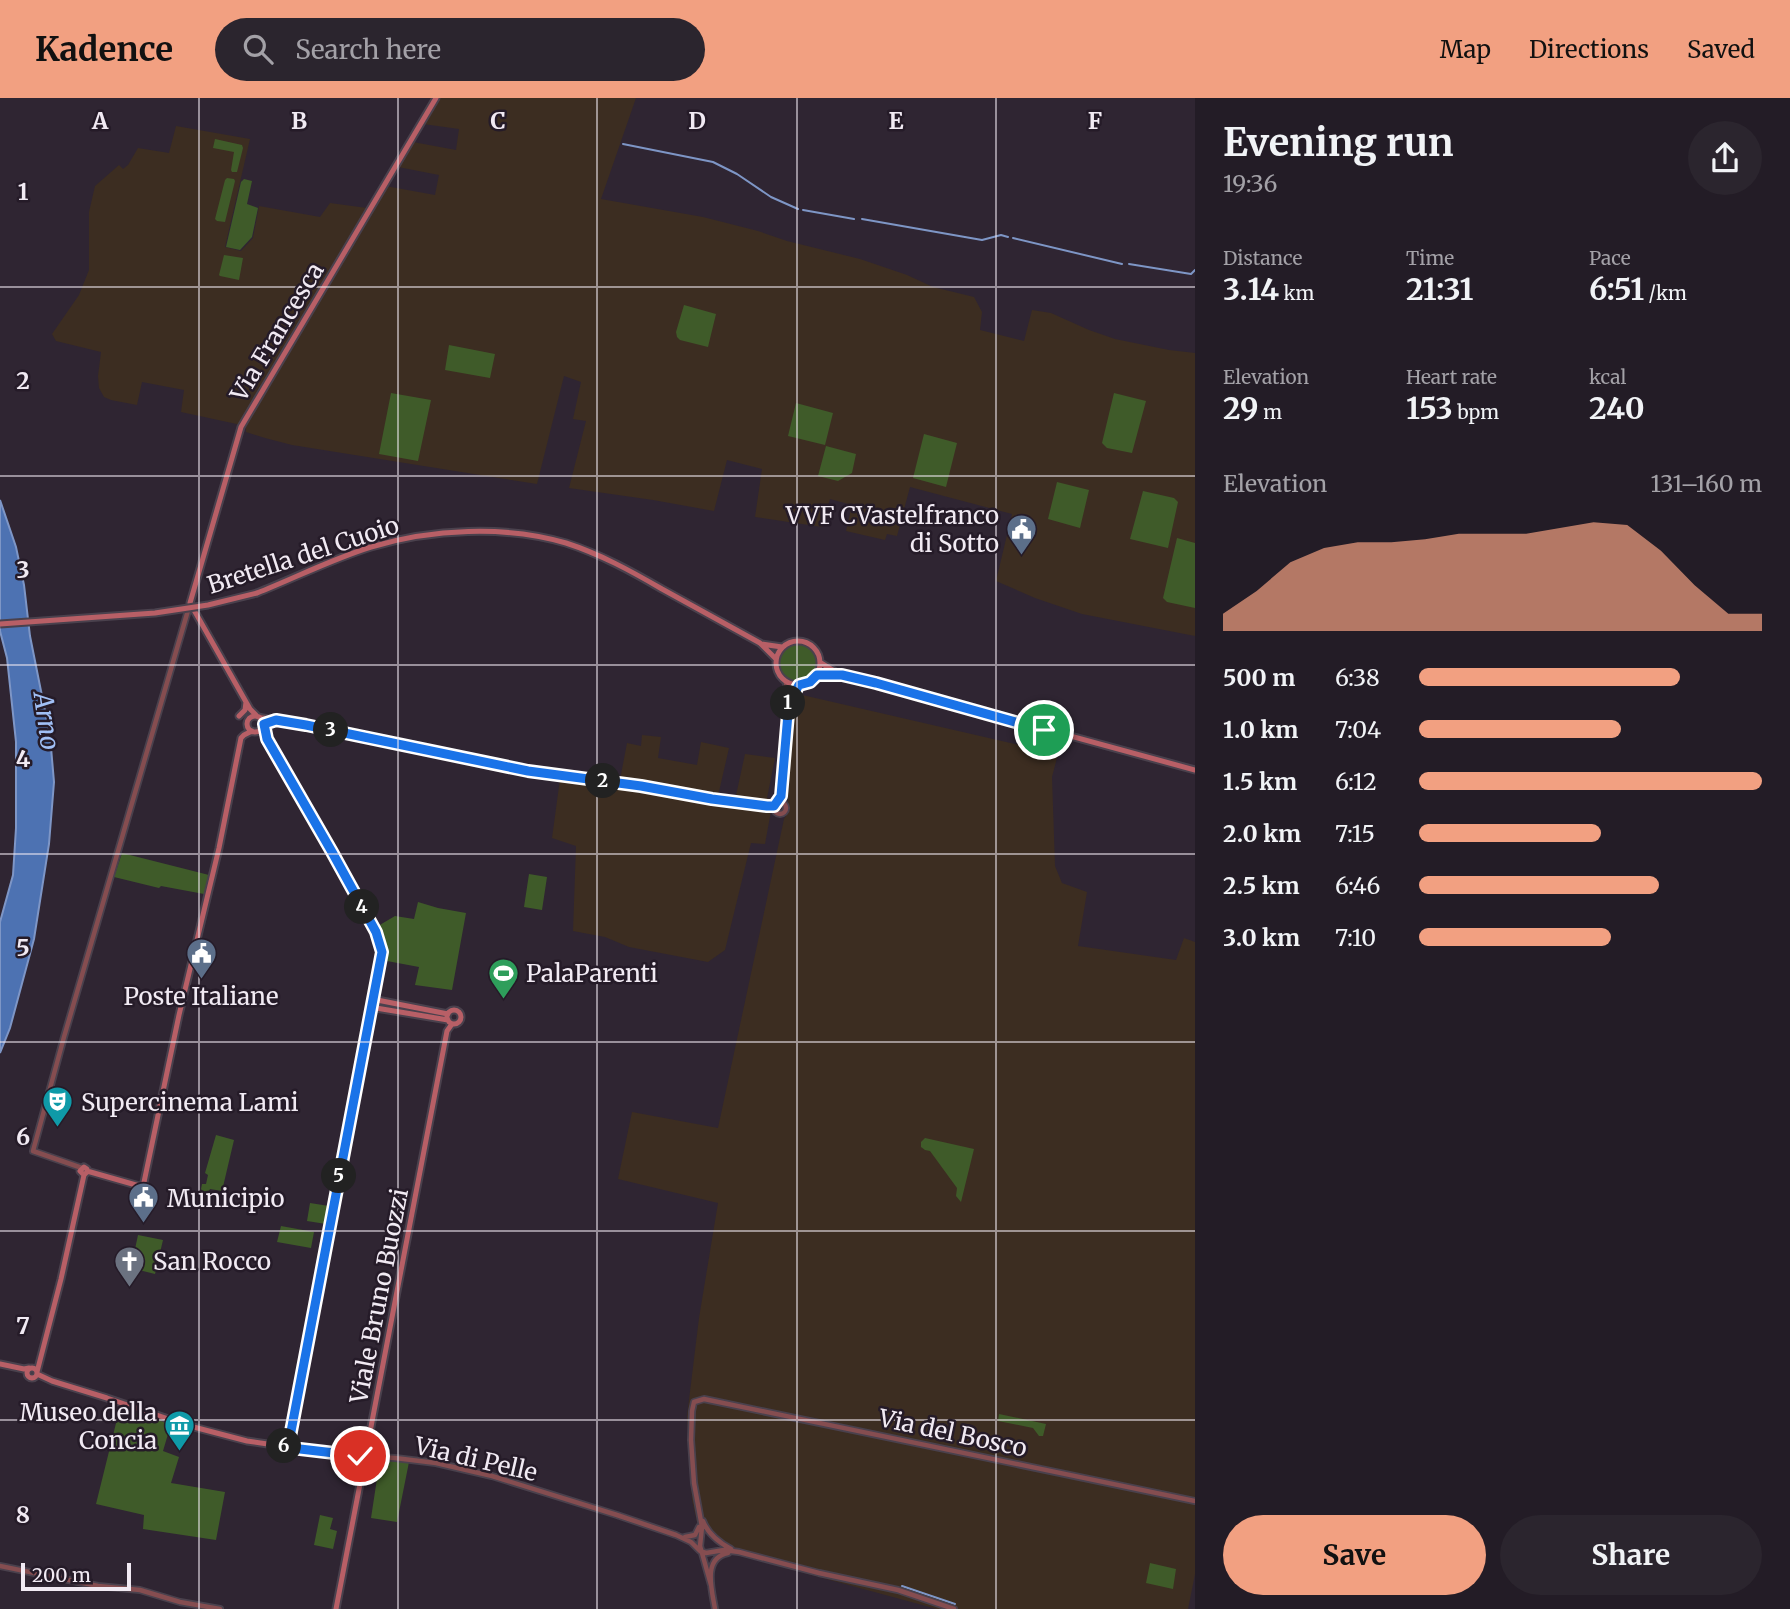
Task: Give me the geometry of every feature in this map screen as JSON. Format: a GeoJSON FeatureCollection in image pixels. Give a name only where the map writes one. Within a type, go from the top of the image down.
{"type":"FeatureCollection","features":[{"type":"Feature","properties":{"kind":"main road","name":"Via Francesca"},"geometry":{"type":"LineString","coordinates":[[190,603],[241,427],[436,98]]}},
{"type":"Feature","properties":{"kind":"main road","name":"Bretella del Cuoio"},"geometry":{"type":"LineString","coordinates":[[0,624],[155,613],[208,605],[257,593],[370,547],[426,534],[468,530],[565,543],[605,558],[760,643],[776,659],[778,674],[786,682]]}},
{"type":"Feature","properties":{"kind":"main road"},"geometry":{"type":"LineString","coordinates":[[190,603],[250,709],[264,724],[267,739],[332,852],[378,938],[382,952],[289,1442],[282,1446]]}},
{"type":"Feature","properties":{"kind":"main road","name":"Bretella del Cuoio"},"geometry":{"type":"LineString","coordinates":[[760,643],[782,647],[794,641],[806,642],[815,649],[820,663],[842,675],[1195,770]]}},
{"type":"Feature","properties":{"kind":"main road"},"geometry":{"type":"LineString","coordinates":[[776,659],[782,647]]}},
{"type":"Feature","properties":{"kind":"main road"},"geometry":{"type":"LineString","coordinates":[[817,675],[820,663]]}},
{"type":"Feature","properties":{"kind":"main road","name":"Bretella del Cuoio"},"geometry":{"type":"LineString","coordinates":[[799,685],[810,682],[817,675],[842,675]]}},
{"type":"Feature","properties":{"kind":"main road"},"geometry":{"type":"LineString","coordinates":[[786,682],[799,685]]}},
{"type":"Feature","properties":{"kind":"main road"},"geometry":{"type":"LineString","coordinates":[[239,716],[245,710],[246,702]]}},
{"type":"Feature","properties":{"kind":"main road"},"geometry":{"type":"LineString","coordinates":[[256,716],[247,724],[248,728],[267,739]]}},
{"type":"Feature","properties":{"kind":"main road"},"geometry":{"type":"LineString","coordinates":[[0,1365],[24,1370],[32,1378],[37,1373],[84,1171],[143,1187],[241,738],[244,734],[262,729],[264,724]]}},
{"type":"Feature","properties":{"kind":"main road"},"geometry":{"type":"LineString","coordinates":[[372,999],[449,1019]]}},
{"type":"Feature","properties":{"kind":"main road"},"geometry":{"type":"LineString","coordinates":[[370,1007],[449,1019]]}},
{"type":"Feature","properties":{"kind":"main road","name":"Viale Bruno Buozzi"},"geometry":{"type":"LineString","coordinates":[[336,1609],[449,1019]]}},
{"type":"Feature","properties":{"kind":"main road","name":"Via di Pelle"},"geometry":{"type":"LineString","coordinates":[[37,1373],[61,1384],[186,1426],[247,1441],[282,1446]]}},
{"type":"Feature","properties":{"kind":"street"},"geometry":{"type":"LineString","coordinates":[[84,1171],[33,1151],[190,603]]}},
{"type":"Feature","properties":{"kind":"street"},"geometry":{"type":"LineString","coordinates":[[775,806],[781,796],[789,702],[786,682]]}},
{"type":"Feature","properties":{"kind":"street"},"geometry":{"type":"LineString","coordinates":[[789,702],[799,685]]}},
{"type":"Feature","properties":{"kind":"street"},"geometry":{"type":"LineString","coordinates":[[256,716],[528,771],[641,786],[712,799],[767,806],[775,806],[780,801],[785,804]]}},
{"type":"Feature","properties":{"kind":"street"},"geometry":{"type":"LineString","coordinates":[[264,724],[276,720]]}},
{"type":"Feature","properties":{"kind":"street"},"geometry":{"type":"LineString","coordinates":[[775,806],[778,814],[786,809],[781,796]]}},
{"type":"Feature","properties":{"kind":"street","name":"Via del Bosco"},"geometry":{"type":"LineString","coordinates":[[699,1512],[694,1483],[691,1425],[693,1404],[696,1400],[704,1399],[1195,1501]]}},
{"type":"Feature","properties":{"kind":"street","name":"Via di Pelle"},"geometry":{"type":"LineString","coordinates":[[282,1446],[436,1463],[492,1476],[676,1535],[691,1542],[700,1551]]}},
{"type":"Feature","properties":{"kind":"street"},"geometry":{"type":"LineString","coordinates":[[676,1535],[691,1537],[696,1534],[700,1524],[699,1512]]}},
{"type":"Feature","properties":{"kind":"street"},"geometry":{"type":"LineString","coordinates":[[699,1512],[702,1527],[700,1551],[711,1585],[715,1609]]}},
{"type":"Feature","properties":{"kind":"street"},"geometry":{"type":"LineString","coordinates":[[699,1512],[709,1533],[725,1546],[738,1552]]}},
{"type":"Feature","properties":{"kind":"street"},"geometry":{"type":"LineString","coordinates":[[700,1551],[738,1552],[898,1590],[954,1609]]}},
{"type":"Feature","properties":{"kind":"street"},"geometry":{"type":"LineString","coordinates":[[711,1585],[711,1571],[716,1559],[724,1553],[738,1552]]}},
{"type":"Feature","properties":{"kind":"street"},"geometry":{"type":"LineString","coordinates":[[0,1566],[98,1586],[140,1590],[220,1609]]}},
{"type":"Feature","properties":{"kind":"shaded area"},"geometry":{"type":"Polygon","coordinates":[[[440,98],[636,98],[601,199],[703,217],[758,231],[860,259],[933,287],[974,297],[982,312],[980,330],[1024,341],[1032,310],[1051,313],[1115,339],[1195,353],[1195,636],[1082,614],[996,581],[1012,514],[910,487],[897,536],[887,534],[885,540],[846,531],[852,505],[830,499],[822,527],[755,517],[762,469],[727,460],[714,511],[569,488],[586,421],[573,419],[581,382],[564,376],[537,484],[292,445],[265,438],[246,432],[246,426],[181,412],[184,390],[142,382],[137,405],[111,400],[104,397],[99,388],[101,352],[56,341],[52,334],[79,295],[89,270],[89,212],[95,186],[119,165],[123,169],[128,165],[138,148],[169,153],[176,126],[250,139],[225,247],[241,251],[253,238],[259,206],[320,217],[330,203],[367,208],[380,185],[435,195],[439,175],[398,167],[413,142],[456,150],[459,129],[423,124],[440,98]]]}},
{"type":"Feature","properties":{"kind":"shaded area"},"geometry":{"type":"Polygon","coordinates":[[[798,694],[1058,754],[1052,777],[1055,866],[1062,883],[1087,892],[1078,946],[1176,960],[1184,938],[1195,942],[1195,1574],[1188,1609],[937,1609],[731,1553],[697,1522],[692,1500],[687,1416],[699,1318],[718,1203],[618,1179],[632,1112],[718,1128],[787,814],[793,702],[798,694]]]}},
{"type":"Feature","properties":{"kind":"shaded area"},"geometry":{"type":"Polygon","coordinates":[[[642,735],[661,737],[658,758],[697,765],[701,742],[729,748],[718,796],[735,800],[745,754],[775,758],[767,798],[773,800],[765,844],[751,843],[725,950],[708,962],[629,947],[605,937],[573,931],[576,846],[552,838],[560,779],[619,785],[627,743],[641,746],[642,735]]]}},
{"type":"Feature","properties":{"kind":"green space"},"geometry":{"type":"Polygon","coordinates":[[[215,139],[242,145],[237,172],[231,170],[234,152],[213,148],[215,139]]]}},
{"type":"Feature","properties":{"kind":"green space"},"geometry":{"type":"Polygon","coordinates":[[[227,178],[235,181],[225,222],[217,221],[215,219],[227,178]]]}},
{"type":"Feature","properties":{"kind":"green space"},"geometry":{"type":"Polygon","coordinates":[[[244,179],[252,181],[247,204],[258,208],[252,237],[240,250],[226,247],[241,182],[244,179]]]}},
{"type":"Feature","properties":{"kind":"green space"},"geometry":{"type":"Polygon","coordinates":[[[224,255],[243,258],[239,280],[219,275],[224,255]]]}},
{"type":"Feature","properties":{"kind":"green space"},"geometry":{"type":"Polygon","coordinates":[[[684,305],[716,314],[708,347],[677,337],[684,305]]]}},
{"type":"Feature","properties":{"kind":"green space"},"geometry":{"type":"Polygon","coordinates":[[[449,345],[495,354],[490,378],[445,370],[449,345]]]}},
{"type":"Feature","properties":{"kind":"green space"},"geometry":{"type":"Polygon","coordinates":[[[391,393],[431,400],[418,461],[379,454],[391,393]]]}},
{"type":"Feature","properties":{"kind":"green space"},"geometry":{"type":"Polygon","coordinates":[[[1114,393],[1146,401],[1132,453],[1107,448],[1102,443],[1114,393]]]}},
{"type":"Feature","properties":{"kind":"green space"},"geometry":{"type":"Polygon","coordinates":[[[796,403],[833,413],[825,445],[788,436],[796,403]]]}},
{"type":"Feature","properties":{"kind":"green space"},"geometry":{"type":"Polygon","coordinates":[[[924,434],[957,443],[946,487],[913,478],[924,434]]]}},
{"type":"Feature","properties":{"kind":"green space"},"geometry":{"type":"Polygon","coordinates":[[[826,446],[856,454],[852,473],[838,481],[818,476],[826,446]]]}},
{"type":"Feature","properties":{"kind":"green space"},"geometry":{"type":"Polygon","coordinates":[[[1057,482],[1089,490],[1080,528],[1048,519],[1057,482]]]}},
{"type":"Feature","properties":{"kind":"green space"},"geometry":{"type":"Polygon","coordinates":[[[1143,491],[1174,498],[1178,502],[1168,548],[1130,539],[1143,491]]]}},
{"type":"Feature","properties":{"kind":"green space"},"geometry":{"type":"Polygon","coordinates":[[[1177,538],[1195,543],[1195,608],[1167,602],[1163,598],[1177,538]]]}},
{"type":"Feature","properties":{"kind":"green space"},"geometry":{"type":"Polygon","coordinates":[[[798,644],[812,649],[817,663],[812,677],[798,682],[784,677],[779,663],[784,649],[798,644]]]}},
{"type":"Feature","properties":{"kind":"green space"},"geometry":{"type":"Polygon","coordinates":[[[122,853],[209,875],[204,894],[161,886],[159,888],[114,877],[122,853]]]}},
{"type":"Feature","properties":{"kind":"green space"},"geometry":{"type":"Polygon","coordinates":[[[529,874],[547,877],[542,910],[524,907],[529,874]]]}},
{"type":"Feature","properties":{"kind":"green space"},"geometry":{"type":"Polygon","coordinates":[[[418,902],[466,913],[452,990],[415,985],[419,967],[387,961],[387,947],[378,926],[395,916],[414,919],[418,902]]]}},
{"type":"Feature","properties":{"kind":"green space"},"geometry":{"type":"Polygon","coordinates":[[[216,1135],[234,1140],[222,1191],[210,1189],[208,1193],[201,1189],[202,1184],[206,1184],[208,1175],[205,1173],[216,1135]]]}},
{"type":"Feature","properties":{"kind":"green space"},"geometry":{"type":"Polygon","coordinates":[[[925,1138],[974,1149],[961,1202],[956,1196],[957,1188],[930,1151],[921,1147],[925,1138]]]}},
{"type":"Feature","properties":{"kind":"green space"},"geometry":{"type":"Polygon","coordinates":[[[310,1203],[329,1206],[326,1224],[307,1221],[310,1203]]]}},
{"type":"Feature","properties":{"kind":"green space"},"geometry":{"type":"Polygon","coordinates":[[[281,1226],[314,1232],[311,1248],[277,1242],[281,1226]]]}},
{"type":"Feature","properties":{"kind":"green space"},"geometry":{"type":"Polygon","coordinates":[[[138,1235],[163,1240],[155,1274],[131,1268],[138,1235]]]}},
{"type":"Feature","properties":{"kind":"green space"},"geometry":{"type":"Polygon","coordinates":[[[120,1407],[171,1424],[163,1451],[179,1457],[171,1483],[225,1492],[216,1540],[143,1529],[144,1515],[96,1504],[120,1407]]]}},
{"type":"Feature","properties":{"kind":"green space"},"geometry":{"type":"Polygon","coordinates":[[[999,1414],[1046,1424],[1043,1436],[1039,1436],[1033,1428],[998,1421],[999,1414]]]}},
{"type":"Feature","properties":{"kind":"green space"},"geometry":{"type":"Polygon","coordinates":[[[380,1459],[409,1462],[397,1522],[371,1518],[380,1459]]]}},
{"type":"Feature","properties":{"kind":"green space"},"geometry":{"type":"Polygon","coordinates":[[[320,1515],[333,1518],[330,1529],[337,1531],[333,1549],[314,1545],[320,1515]]]}},
{"type":"Feature","properties":{"kind":"green space"},"geometry":{"type":"Polygon","coordinates":[[[1150,1563],[1176,1569],[1173,1589],[1146,1583],[1150,1563]]]}},
{"type":"Feature","properties":{"kind":"water","name":"Arno"},"geometry":{"type":"Polygon","coordinates":[[[0,500],[16,547],[24,585],[30,636],[50,736],[54,782],[49,844],[34,939],[10,1028],[0,1053],[0,922],[13,875],[16,742],[7,658],[0,631],[0,500]]]}},
{"type":"Feature","properties":{"kind":"waterway"},"geometry":{"type":"LineString","coordinates":[[623,144],[713,162],[737,174],[771,197],[798,209]]}},
{"type":"Feature","properties":{"kind":"waterway"},"geometry":{"type":"LineString","coordinates":[[803,210],[854,219]]}},
{"type":"Feature","properties":{"kind":"waterway"},"geometry":{"type":"LineString","coordinates":[[862,219],[982,240],[1001,235],[1008,237]]}},
{"type":"Feature","properties":{"kind":"waterway"},"geometry":{"type":"LineString","coordinates":[[1013,238],[1122,264]]}},
{"type":"Feature","properties":{"kind":"waterway"},"geometry":{"type":"LineString","coordinates":[[1129,264],[1191,274],[1195,270]]}},
{"type":"Feature","properties":{"kind":"waterway"},"geometry":{"type":"LineString","coordinates":[[902,1586],[955,1604]]}},
{"type":"Feature","properties":{"kind":"place","name":"VVF CVastelfranco di Sotto"},"geometry":{"type":"Point","coordinates":[1022,556]}},
{"type":"Feature","properties":{"kind":"place","name":"Poste Italiane"},"geometry":{"type":"Point","coordinates":[201,981]}},
{"type":"Feature","properties":{"kind":"place","name":"PalaParenti"},"geometry":{"type":"Point","coordinates":[503,1000]}},
{"type":"Feature","properties":{"kind":"place","name":"Supercinema Lami"},"geometry":{"type":"Point","coordinates":[58,1129]}},
{"type":"Feature","properties":{"kind":"place","name":"Municipio"},"geometry":{"type":"Point","coordinates":[144,1225]}},
{"type":"Feature","properties":{"kind":"place","name":"San Rocco"},"geometry":{"type":"Point","coordinates":[130,1288]}},
{"type":"Feature","properties":{"kind":"place","name":"Museo della Concia"},"geometry":{"type":"Point","coordinates":[180,1453]}},
{"type":"Feature","properties":{"kind":"route"},"geometry":{"type":"LineString","coordinates":[[360,1456],[283,1447],[289,1442],[382,952],[376,932],[267,739],[264,724],[276,720],[528,771],[767,806],[774,806],[781,796],[789,702],[799,685],[810,682],[817,675],[842,675],[876,683],[1044,730]]}}]}
